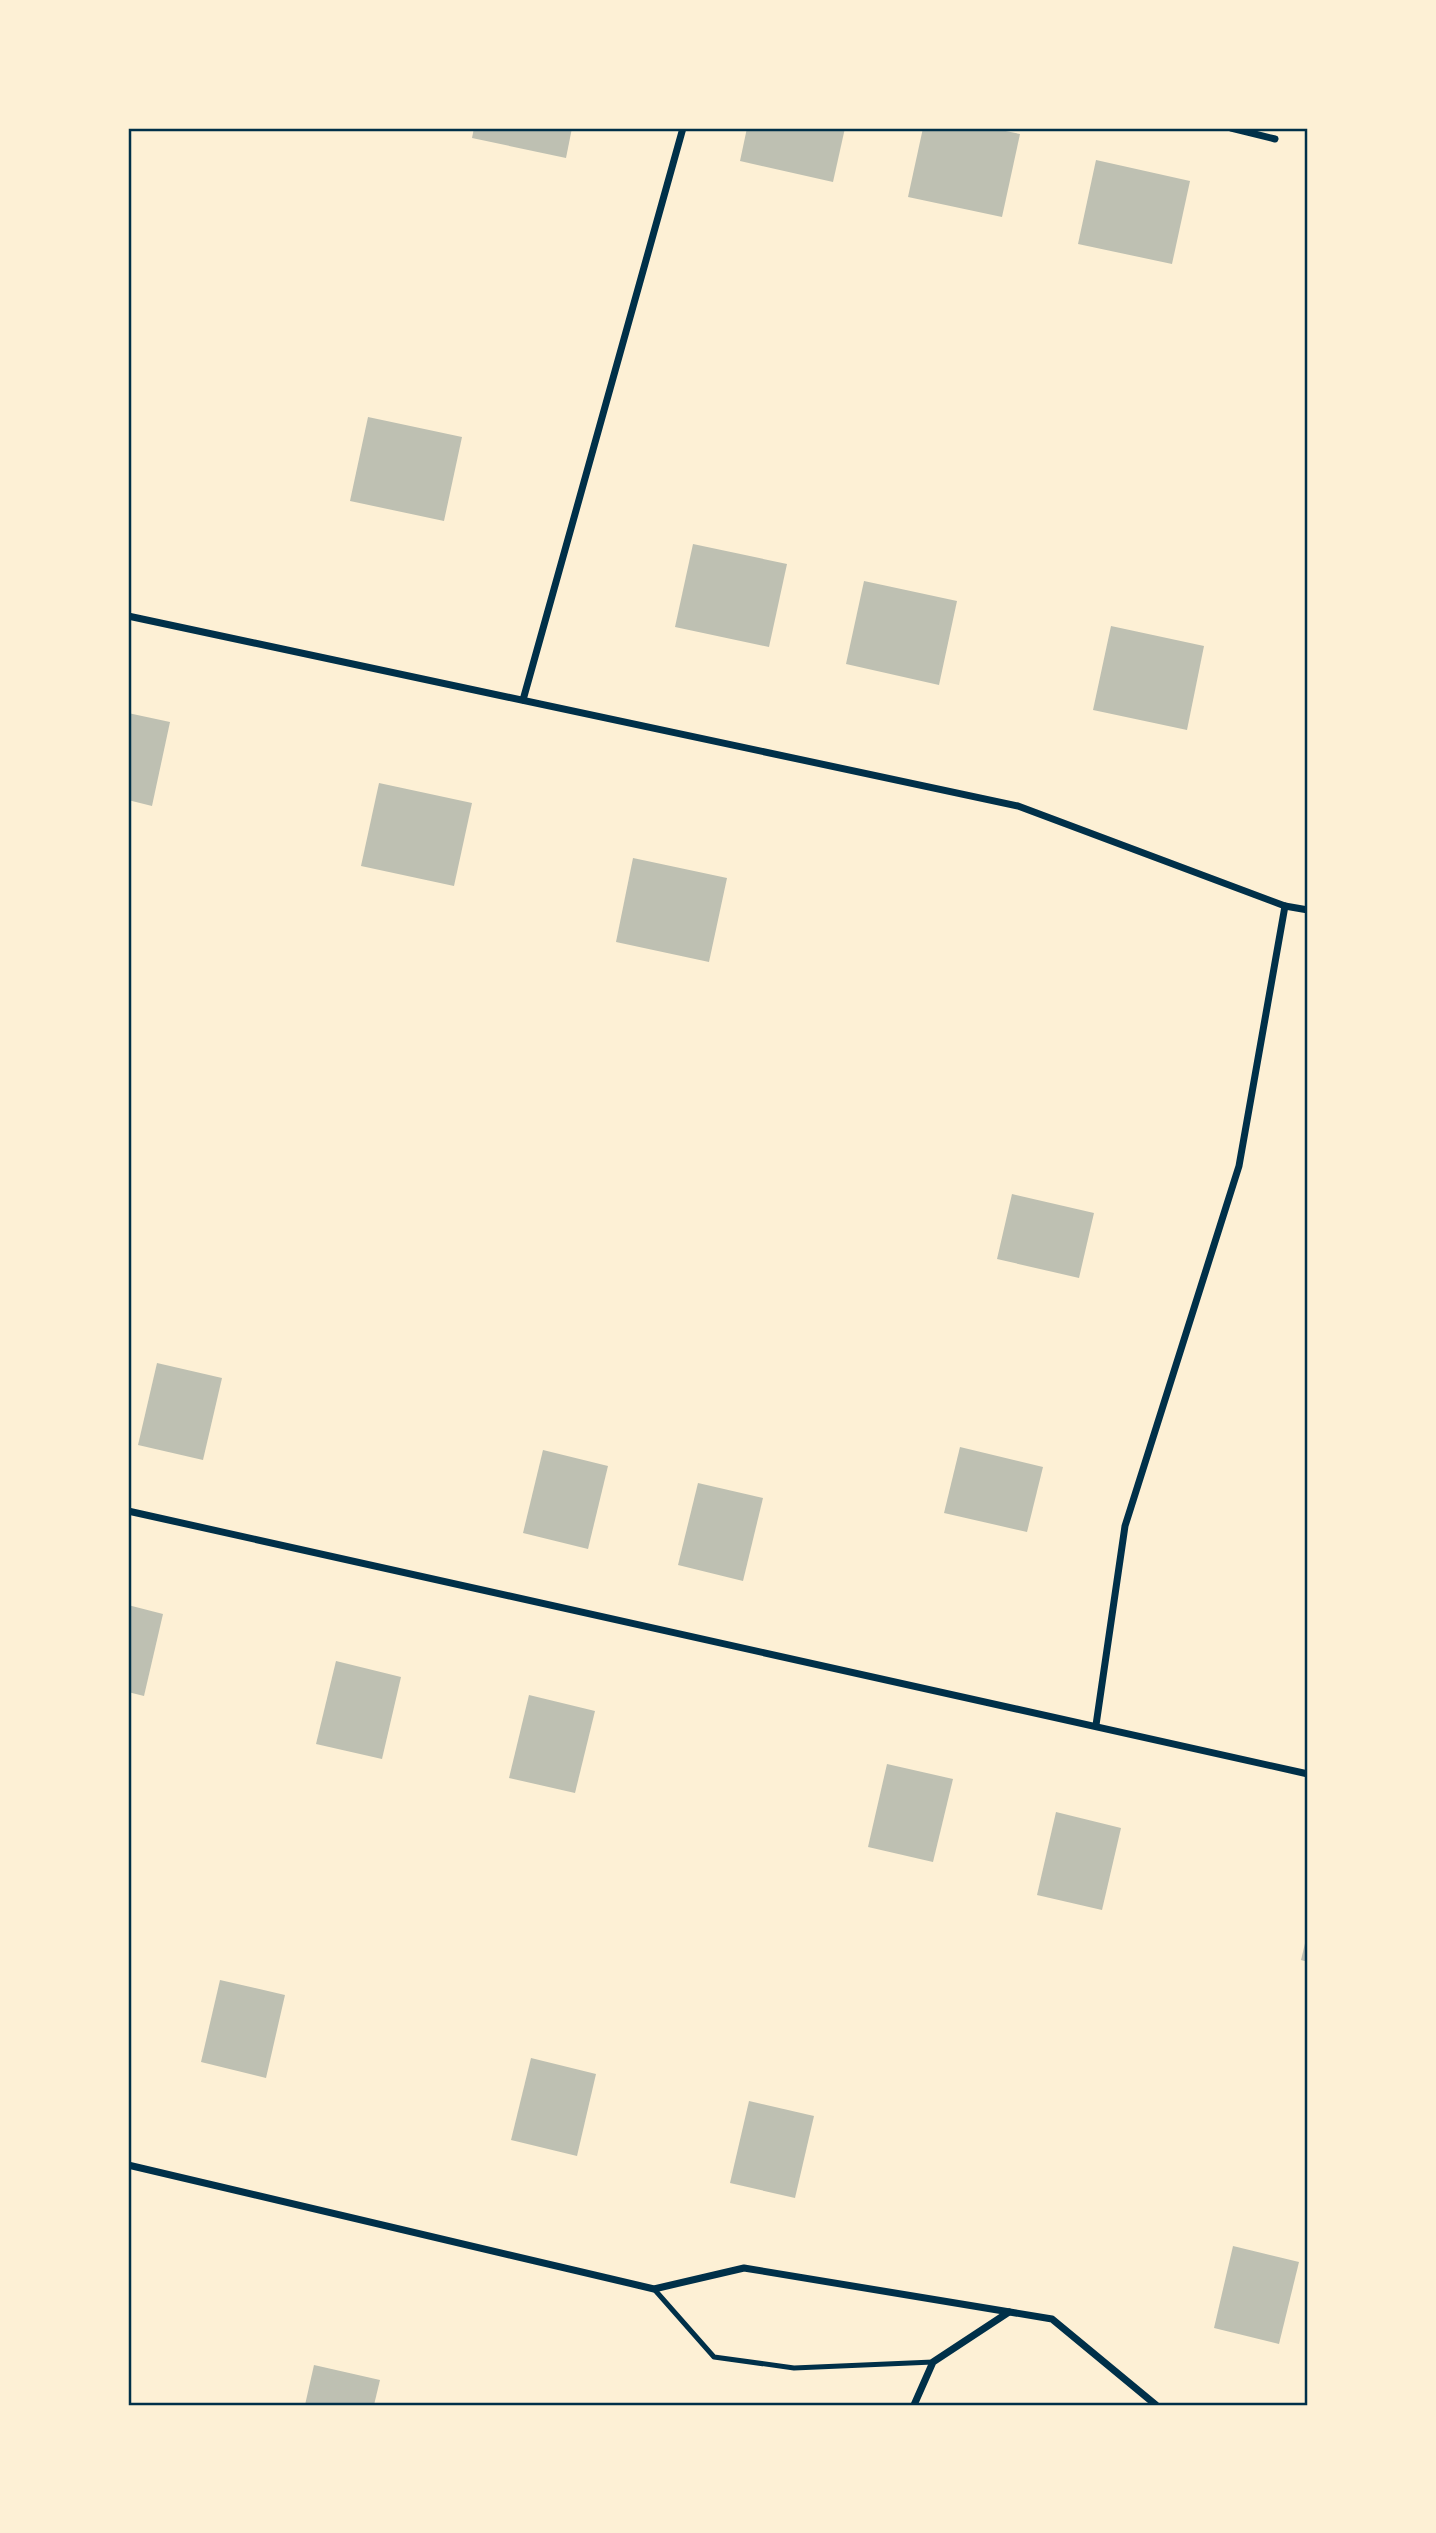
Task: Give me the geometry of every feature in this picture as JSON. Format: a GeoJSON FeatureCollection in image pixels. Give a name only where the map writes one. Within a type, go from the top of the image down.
{"type":"FeatureCollection","features":[{"type":"Feature","properties":{"kind":"street"},"geometry":{"type":"LineString","coordinates":[[523,700],[683,128]]}},
{"type":"Feature","properties":{"kind":"street"},"geometry":{"type":"LineString","coordinates":[[1231,128],[1275,139]]}},
{"type":"Feature","properties":{"kind":"street"},"geometry":{"type":"LineString","coordinates":[[128,616],[1018,806],[1285,905],[1308,910]]}},
{"type":"Feature","properties":{"kind":"street"},"geometry":{"type":"LineString","coordinates":[[1096,1725],[1125,1526],[1239,1166],[1285,905]]}},
{"type":"Feature","properties":{"kind":"street"},"geometry":{"type":"LineString","coordinates":[[128,1511],[1308,1774]]}},
{"type":"Feature","properties":{"kind":"street"},"geometry":{"type":"LineString","coordinates":[[128,2165],[654,2289],[744,2268],[1052,2319],[1156,2405]]}},
{"type":"Feature","properties":{"kind":"street"},"geometry":{"type":"LineString","coordinates":[[914,2405],[933,2362],[1010,2311]]}},
{"type":"Feature","properties":{"kind":"lane"},"geometry":{"type":"LineString","coordinates":[[654,2289],[714,2357],[794,2368],[933,2362]]}},
{"type":"Feature","properties":{"kind":"building"},"geometry":{"type":"Polygon","coordinates":[[[474,128],[572,128],[566,158],[472,138],[474,128]]]}},
{"type":"Feature","properties":{"kind":"building"},"geometry":{"type":"Polygon","coordinates":[[[747,128],[845,128],[833,182],[740,161],[747,128]]]}},
{"type":"Feature","properties":{"kind":"building"},"geometry":{"type":"Polygon","coordinates":[[[923,128],[991,128],[1020,134],[1002,217],[908,197],[923,128]]]}},
{"type":"Feature","properties":{"kind":"building"},"geometry":{"type":"Polygon","coordinates":[[[1096,160],[1190,181],[1172,264],[1078,244],[1096,160]]]}},
{"type":"Feature","properties":{"kind":"building"},"geometry":{"type":"Polygon","coordinates":[[[368,417],[462,437],[444,521],[350,501],[368,417]]]}},
{"type":"Feature","properties":{"kind":"building"},"geometry":{"type":"Polygon","coordinates":[[[693,544],[787,564],[769,647],[675,627],[693,544]]]}},
{"type":"Feature","properties":{"kind":"building"},"geometry":{"type":"Polygon","coordinates":[[[864,581],[957,601],[939,685],[846,664],[864,581]]]}},
{"type":"Feature","properties":{"kind":"building"},"geometry":{"type":"Polygon","coordinates":[[[1111,626],[1204,646],[1187,730],[1093,710],[1111,626]]]}},
{"type":"Feature","properties":{"kind":"building"},"geometry":{"type":"Polygon","coordinates":[[[128,713],[170,722],[152,806],[128,800],[128,713]]]}},
{"type":"Feature","properties":{"kind":"building"},"geometry":{"type":"Polygon","coordinates":[[[379,783],[472,803],[454,886],[361,866],[379,783]]]}},
{"type":"Feature","properties":{"kind":"building"},"geometry":{"type":"Polygon","coordinates":[[[633,858],[727,878],[709,962],[616,942],[633,858]]]}},
{"type":"Feature","properties":{"kind":"building"},"geometry":{"type":"Polygon","coordinates":[[[1012,1194],[1094,1213],[1079,1278],[997,1259],[1012,1194]]]}},
{"type":"Feature","properties":{"kind":"building"},"geometry":{"type":"Polygon","coordinates":[[[157,1363],[222,1378],[203,1460],[138,1445],[157,1363]]]}},
{"type":"Feature","properties":{"kind":"building"},"geometry":{"type":"Polygon","coordinates":[[[960,1447],[1043,1467],[1027,1532],[944,1513],[960,1447]]]}},
{"type":"Feature","properties":{"kind":"building"},"geometry":{"type":"Polygon","coordinates":[[[543,1450],[608,1466],[588,1549],[523,1533],[543,1450]]]}},
{"type":"Feature","properties":{"kind":"building"},"geometry":{"type":"Polygon","coordinates":[[[698,1483],[763,1498],[743,1581],[678,1565],[698,1483]]]}},
{"type":"Feature","properties":{"kind":"building"},"geometry":{"type":"Polygon","coordinates":[[[128,1605],[163,1614],[144,1696],[128,1692],[128,1605]]]}},
{"type":"Feature","properties":{"kind":"building"},"geometry":{"type":"Polygon","coordinates":[[[336,1661],[401,1677],[382,1759],[316,1744],[336,1661]]]}},
{"type":"Feature","properties":{"kind":"building"},"geometry":{"type":"Polygon","coordinates":[[[529,1695],[595,1711],[575,1793],[509,1778],[529,1695]]]}},
{"type":"Feature","properties":{"kind":"building"},"geometry":{"type":"Polygon","coordinates":[[[887,1764],[953,1779],[933,1862],[868,1847],[887,1764]]]}},
{"type":"Feature","properties":{"kind":"building"},"geometry":{"type":"Polygon","coordinates":[[[1056,1812],[1121,1828],[1102,1910],[1037,1895],[1056,1812]]]}},
{"type":"Feature","properties":{"kind":"building"},"geometry":{"type":"Polygon","coordinates":[[[1308,1935],[1308,1962],[1301,1960],[1308,1935]]]}},
{"type":"Feature","properties":{"kind":"building"},"geometry":{"type":"Polygon","coordinates":[[[220,1980],[285,1995],[266,2078],[201,2062],[220,1980]]]}},
{"type":"Feature","properties":{"kind":"building"},"geometry":{"type":"Polygon","coordinates":[[[531,2058],[596,2074],[577,2156],[511,2140],[531,2058]]]}},
{"type":"Feature","properties":{"kind":"building"},"geometry":{"type":"Polygon","coordinates":[[[749,2101],[814,2116],[795,2198],[730,2183],[749,2101]]]}},
{"type":"Feature","properties":{"kind":"building"},"geometry":{"type":"Polygon","coordinates":[[[1233,2246],[1299,2262],[1279,2344],[1214,2328],[1233,2246]]]}},
{"type":"Feature","properties":{"kind":"building"},"geometry":{"type":"Polygon","coordinates":[[[314,2365],[380,2380],[374,2405],[305,2405],[314,2365]]]}}]}
